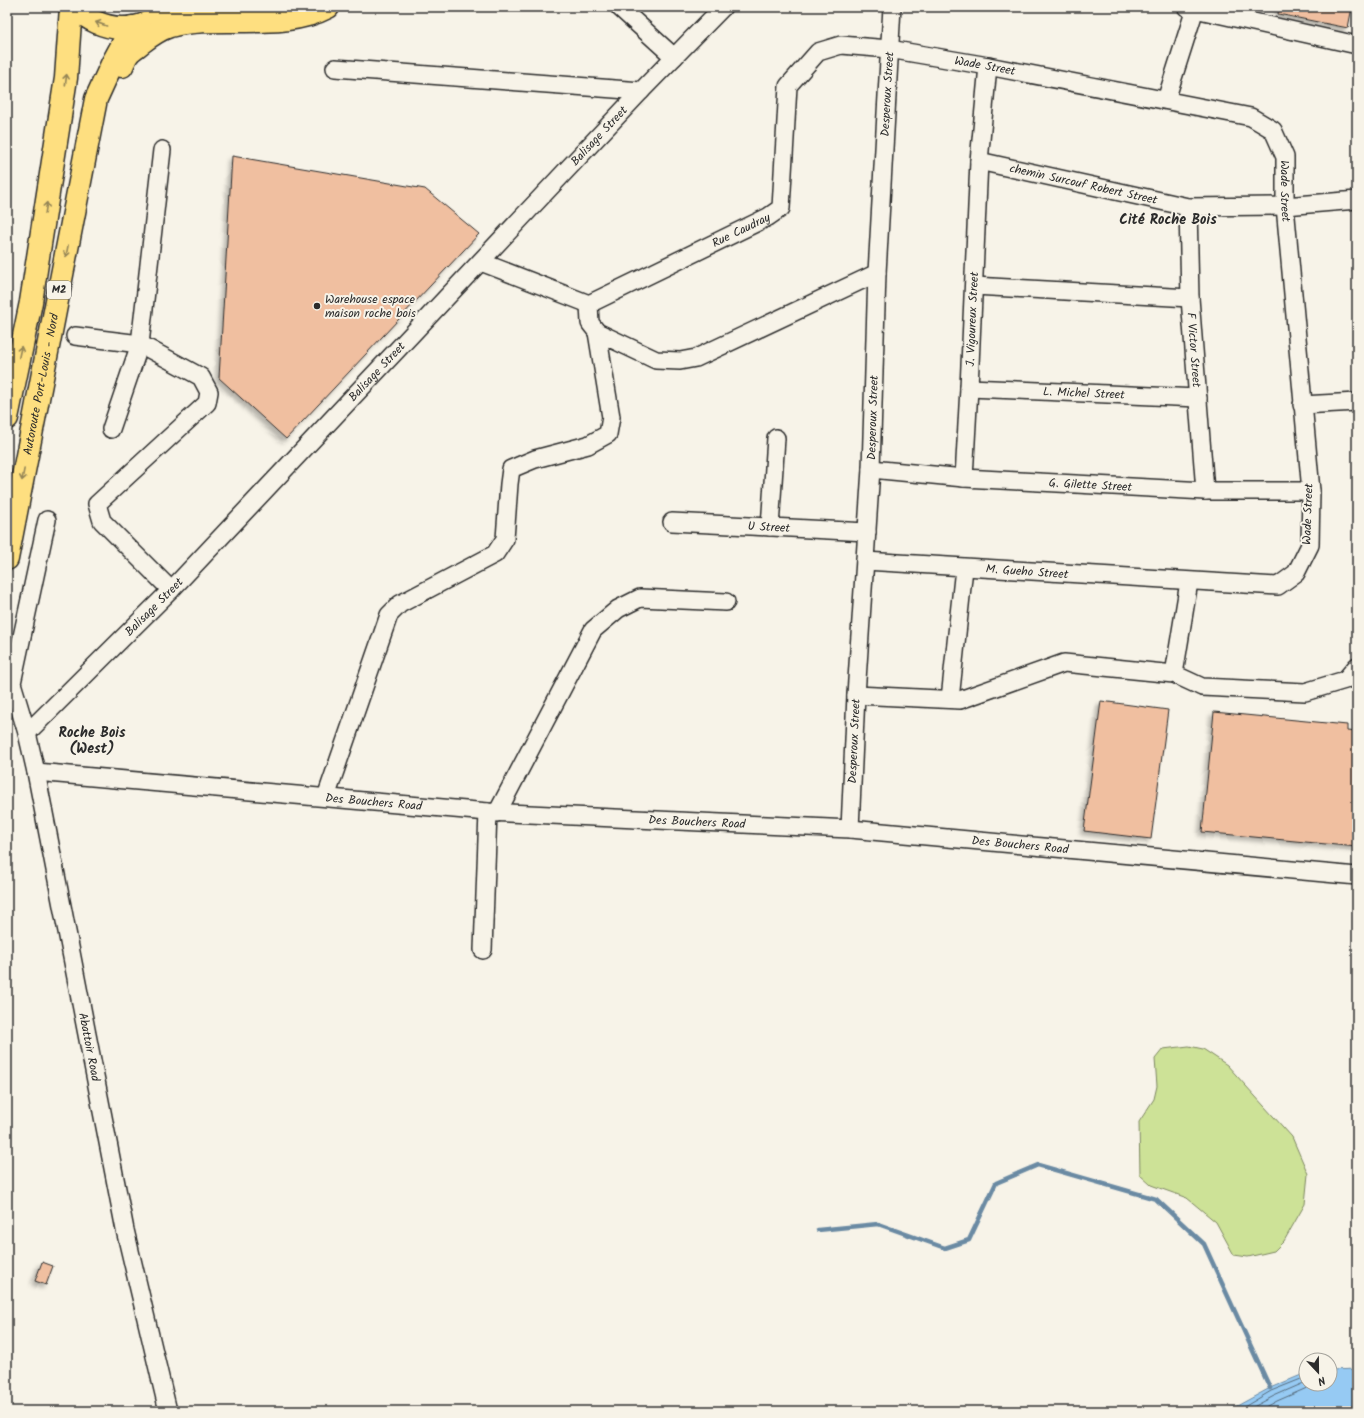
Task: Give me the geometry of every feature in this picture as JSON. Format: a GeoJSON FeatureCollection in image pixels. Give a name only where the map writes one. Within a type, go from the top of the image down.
{"type":"FeatureCollection","features":[{"type":"Feature","properties":{"kind":"main road","name":"M2"},"geometry":{"type":"LineString","coordinates":[[7,418],[30,302],[66,78],[70,7]]}},
{"type":"Feature","properties":{"kind":"main road"},"geometry":{"type":"LineString","coordinates":[[75,7],[83,15],[98,24],[115,28],[132,27],[148,22],[164,10],[258,11],[298,7]]}},
{"type":"Feature","properties":{"kind":"main road"},"geometry":{"type":"LineString","coordinates":[[71,228],[107,91],[130,52],[153,34],[170,26],[201,22],[241,22],[291,19],[321,11],[328,7]]}},
{"type":"Feature","properties":{"kind":"main road","name":"Autoroute Port-Louis - Nord"},"geometry":{"type":"LineString","coordinates":[[7,559],[96,99],[112,64],[132,27]]}},
{"type":"Feature","properties":{"kind":"street"},"geometry":{"type":"LineString","coordinates":[[619,7],[674,57]]}},
{"type":"Feature","properties":{"kind":"street","name":"Balisage Street"},"geometry":{"type":"LineString","coordinates":[[27,733],[171,590],[641,91],[723,7]]}},
{"type":"Feature","properties":{"kind":"street","name":"Desperoux Street"},"geometry":{"type":"LineString","coordinates":[[850,829],[856,695],[871,469],[877,273],[892,7]]}},
{"type":"Feature","properties":{"kind":"street"},"geometry":{"type":"LineString","coordinates":[[1166,100],[1190,8],[1357,45]]}},
{"type":"Feature","properties":{"kind":"street","name":"Rue Caudray"},"geometry":{"type":"LineString","coordinates":[[589,304],[768,217],[781,208],[788,86],[818,52],[841,45],[889,49]]}},
{"type":"Feature","properties":{"kind":"street","name":"Wade Street"},"geometry":{"type":"LineString","coordinates":[[889,49],[988,66],[1251,116],[1273,130],[1285,157],[1285,206],[1311,491],[1310,545],[1296,573]]}},
{"type":"Feature","properties":{"kind":"street","name":"J. Vigoureux Street"},"geometry":{"type":"LineString","coordinates":[[964,478],[979,161],[988,66]]}},
{"type":"Feature","properties":{"kind":"street"},"geometry":{"type":"LineString","coordinates":[[335,68],[641,91]]}},
{"type":"Feature","properties":{"kind":"street"},"geometry":{"type":"LineString","coordinates":[[111,429],[140,344],[162,150]]}},
{"type":"Feature","properties":{"kind":"street","name":"chemin Surcouf Robert Street"},"geometry":{"type":"LineString","coordinates":[[979,161],[1188,207],[1285,206],[1357,200]]}},
{"type":"Feature","properties":{"kind":"street","name":"F Victor Street"},"geometry":{"type":"LineString","coordinates":[[1188,207],[1190,298],[1205,491]]}},
{"type":"Feature","properties":{"kind":"street"},"geometry":{"type":"LineString","coordinates":[[481,262],[589,304],[590,323],[597,332],[656,360],[680,361],[696,358],[877,273]]}},
{"type":"Feature","properties":{"kind":"street"},"geometry":{"type":"LineString","coordinates":[[974,286],[1190,298]]}},
{"type":"Feature","properties":{"kind":"street"},"geometry":{"type":"LineString","coordinates":[[326,797],[389,615],[400,604],[495,554],[505,539],[511,469],[534,459],[588,445],[608,434],[612,417],[597,332]]}},
{"type":"Feature","properties":{"kind":"street"},"geometry":{"type":"LineString","coordinates":[[74,336],[140,344],[201,377],[210,392],[207,403],[97,504],[102,521],[171,590]]}},
{"type":"Feature","properties":{"kind":"street","name":"L. Michel Street"},"geometry":{"type":"LineString","coordinates":[[969,388],[1198,398]]}},
{"type":"Feature","properties":{"kind":"street"},"geometry":{"type":"LineString","coordinates":[[1302,405],[1357,402]]}},
{"type":"Feature","properties":{"kind":"street"},"geometry":{"type":"LineString","coordinates":[[770,527],[776,438]]}},
{"type":"Feature","properties":{"kind":"street","name":"G. Gilette Street"},"geometry":{"type":"LineString","coordinates":[[871,469],[964,478],[1205,491],[1311,491]]}},
{"type":"Feature","properties":{"kind":"street","name":"Abattoir Road"},"geometry":{"type":"LineString","coordinates":[[47,520],[12,683],[27,733],[36,772],[125,1230],[168,1411]]}},
{"type":"Feature","properties":{"kind":"street","name":"U Street"},"geometry":{"type":"LineString","coordinates":[[672,522],[867,532]]}},
{"type":"Feature","properties":{"kind":"street","name":"M. Gueho Street"},"geometry":{"type":"LineString","coordinates":[[865,561],[1189,582],[1278,586],[1296,573]]}},
{"type":"Feature","properties":{"kind":"street"},"geometry":{"type":"LineString","coordinates":[[950,699],[964,568]]}},
{"type":"Feature","properties":{"kind":"street"},"geometry":{"type":"LineString","coordinates":[[1174,674],[1189,582]]}},
{"type":"Feature","properties":{"kind":"street"},"geometry":{"type":"LineString","coordinates":[[483,950],[493,813],[593,630],[618,609],[640,598],[726,602]]}},
{"type":"Feature","properties":{"kind":"street"},"geometry":{"type":"LineString","coordinates":[[856,695],[960,700],[1064,664],[1174,674],[1202,687],[1305,692],[1345,680],[1357,666]]}},
{"type":"Feature","properties":{"kind":"street","name":"Des Bouchers Road"},"geometry":{"type":"LineString","coordinates":[[36,772],[493,813],[850,829],[1357,876]]}},
{"type":"Feature","properties":{"kind":"green space"},"geometry":{"type":"Polygon","coordinates":[[[1189,1046],[1203,1049],[1227,1065],[1292,1137],[1308,1174],[1305,1204],[1284,1241],[1274,1251],[1248,1257],[1234,1255],[1216,1222],[1187,1198],[1151,1185],[1140,1175],[1139,1122],[1154,1099],[1157,1086],[1155,1059],[1163,1049],[1189,1046]]]}},
{"type":"Feature","properties":{"kind":"water"},"geometry":{"type":"Polygon","coordinates":[[[1357,1369],[1357,1411],[1219,1411],[1237,1406],[1270,1388],[1298,1376],[1298,1392],[1338,1392],[1338,1370],[1357,1369]]]}},
{"type":"Feature","properties":{"kind":"building"},"geometry":{"type":"Polygon","coordinates":[[[1279,7],[1352,7],[1348,28],[1278,14],[1279,7]]]}},
{"type":"Feature","properties":{"kind":"building","name":"Warehouse espace maison roche bois"},"geometry":{"type":"Polygon","coordinates":[[[232,156],[425,189],[479,234],[286,439],[219,378],[232,156]]]}},
{"type":"Feature","properties":{"kind":"building"},"geometry":{"type":"Polygon","coordinates":[[[1101,701],[1168,710],[1151,839],[1084,831],[1101,701]]]}},
{"type":"Feature","properties":{"kind":"building"},"geometry":{"type":"Polygon","coordinates":[[[1214,712],[1347,725],[1347,731],[1357,732],[1357,847],[1202,832],[1214,712]]]}},
{"type":"Feature","properties":{"kind":"building"},"geometry":{"type":"Polygon","coordinates":[[[42,1262],[53,1266],[46,1285],[35,1281],[42,1262]]]}},
{"type":"Feature","properties":{"kind":"waterway"},"geometry":{"type":"LineString","coordinates":[[818,1230],[878,1224],[945,1248],[969,1240],[996,1183],[1038,1165],[1156,1199],[1204,1244],[1270,1388]]}},
{"type":"Feature","properties":{"kind":"place","name":"Warehouse espace maison roche bois"},"geometry":{"type":"Point","coordinates":[317,306]}},
{"type":"Feature","properties":{"kind":"district","name":"Cité Roche Bois"},"geometry":{"type":"Point","coordinates":[1168,220]}},
{"type":"Feature","properties":{"kind":"district","name":"Roche Bois (West)"},"geometry":{"type":"Point","coordinates":[92,742]}}]}
